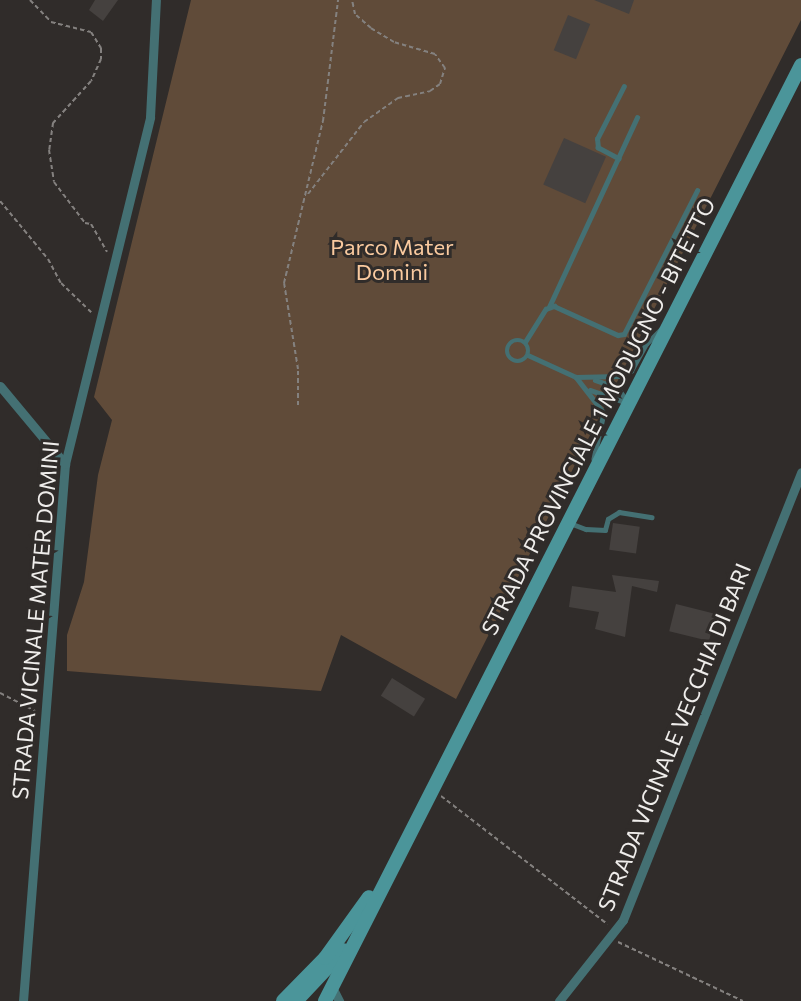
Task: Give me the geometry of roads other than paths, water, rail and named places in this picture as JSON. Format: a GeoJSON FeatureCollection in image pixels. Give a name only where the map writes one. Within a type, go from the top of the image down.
{"type":"FeatureCollection","features":[{"type":"Feature","properties":{"kind":"main road","name":"STRADA PROVINCIALE 1 MODUGNO - BITETTO"},"geometry":{"type":"LineString","coordinates":[[363,916],[568,522],[801,65]]}},
{"type":"Feature","properties":{"kind":"main road"},"geometry":{"type":"LineString","coordinates":[[325,1001],[363,916]]}},
{"type":"Feature","properties":{"kind":"main road"},"geometry":{"type":"LineString","coordinates":[[283,1001],[363,916]]}},
{"type":"Feature","properties":{"kind":"main road"},"geometry":{"type":"LineString","coordinates":[[296,1001],[336,959],[363,916]]}},
{"type":"Feature","properties":{"kind":"street","name":"STRADA VICINALE MATER DOMINI"},"geometry":{"type":"LineString","coordinates":[[24,1001],[65,464],[152,103],[156,0]]}},
{"type":"Feature","properties":{"kind":"street"},"geometry":{"type":"LineString","coordinates":[[0,386],[65,464]]}},
{"type":"Feature","properties":{"kind":"street","name":"STRADA VICINALE VECCHIA DI BARI"},"geometry":{"type":"LineString","coordinates":[[559,1001],[614,935],[623,920],[801,472]]}},
{"type":"Feature","properties":{"kind":"street"},"geometry":{"type":"LineString","coordinates":[[332,987],[339,1001]]}},
{"type":"Feature","properties":{"kind":"lane"},"geometry":{"type":"LineString","coordinates":[[619,159],[598,148],[597,139],[624,86]]}},
{"type":"Feature","properties":{"kind":"lane"},"geometry":{"type":"LineString","coordinates":[[528,355],[525,342],[549,307],[637,117]]}},
{"type":"Feature","properties":{"kind":"lane"},"geometry":{"type":"LineString","coordinates":[[549,307],[624,334],[697,191]]}},
{"type":"Feature","properties":{"kind":"lane"},"geometry":{"type":"LineString","coordinates":[[528,355],[576,377],[591,378],[632,371],[646,344],[670,320]]}},
{"type":"Feature","properties":{"kind":"lane"},"geometry":{"type":"LineString","coordinates":[[525,342],[512,342],[508,352],[517,362],[528,355]]}},
{"type":"Feature","properties":{"kind":"lane"},"geometry":{"type":"LineString","coordinates":[[576,377],[602,407],[604,419],[592,474]]}},
{"type":"Feature","properties":{"kind":"lane"},"geometry":{"type":"LineString","coordinates":[[591,378],[618,388],[629,403]]}},
{"type":"Feature","properties":{"kind":"lane"},"geometry":{"type":"LineString","coordinates":[[587,389],[629,403]]}},
{"type":"Feature","properties":{"kind":"lane"},"geometry":{"type":"LineString","coordinates":[[568,522],[586,529],[605,530],[608,519],[619,512],[652,517]]}},
{"type":"Feature","properties":{"kind":"park label","name":"Parco Mater Domini"},"geometry":{"type":"Point","coordinates":[392,258]}}]}
